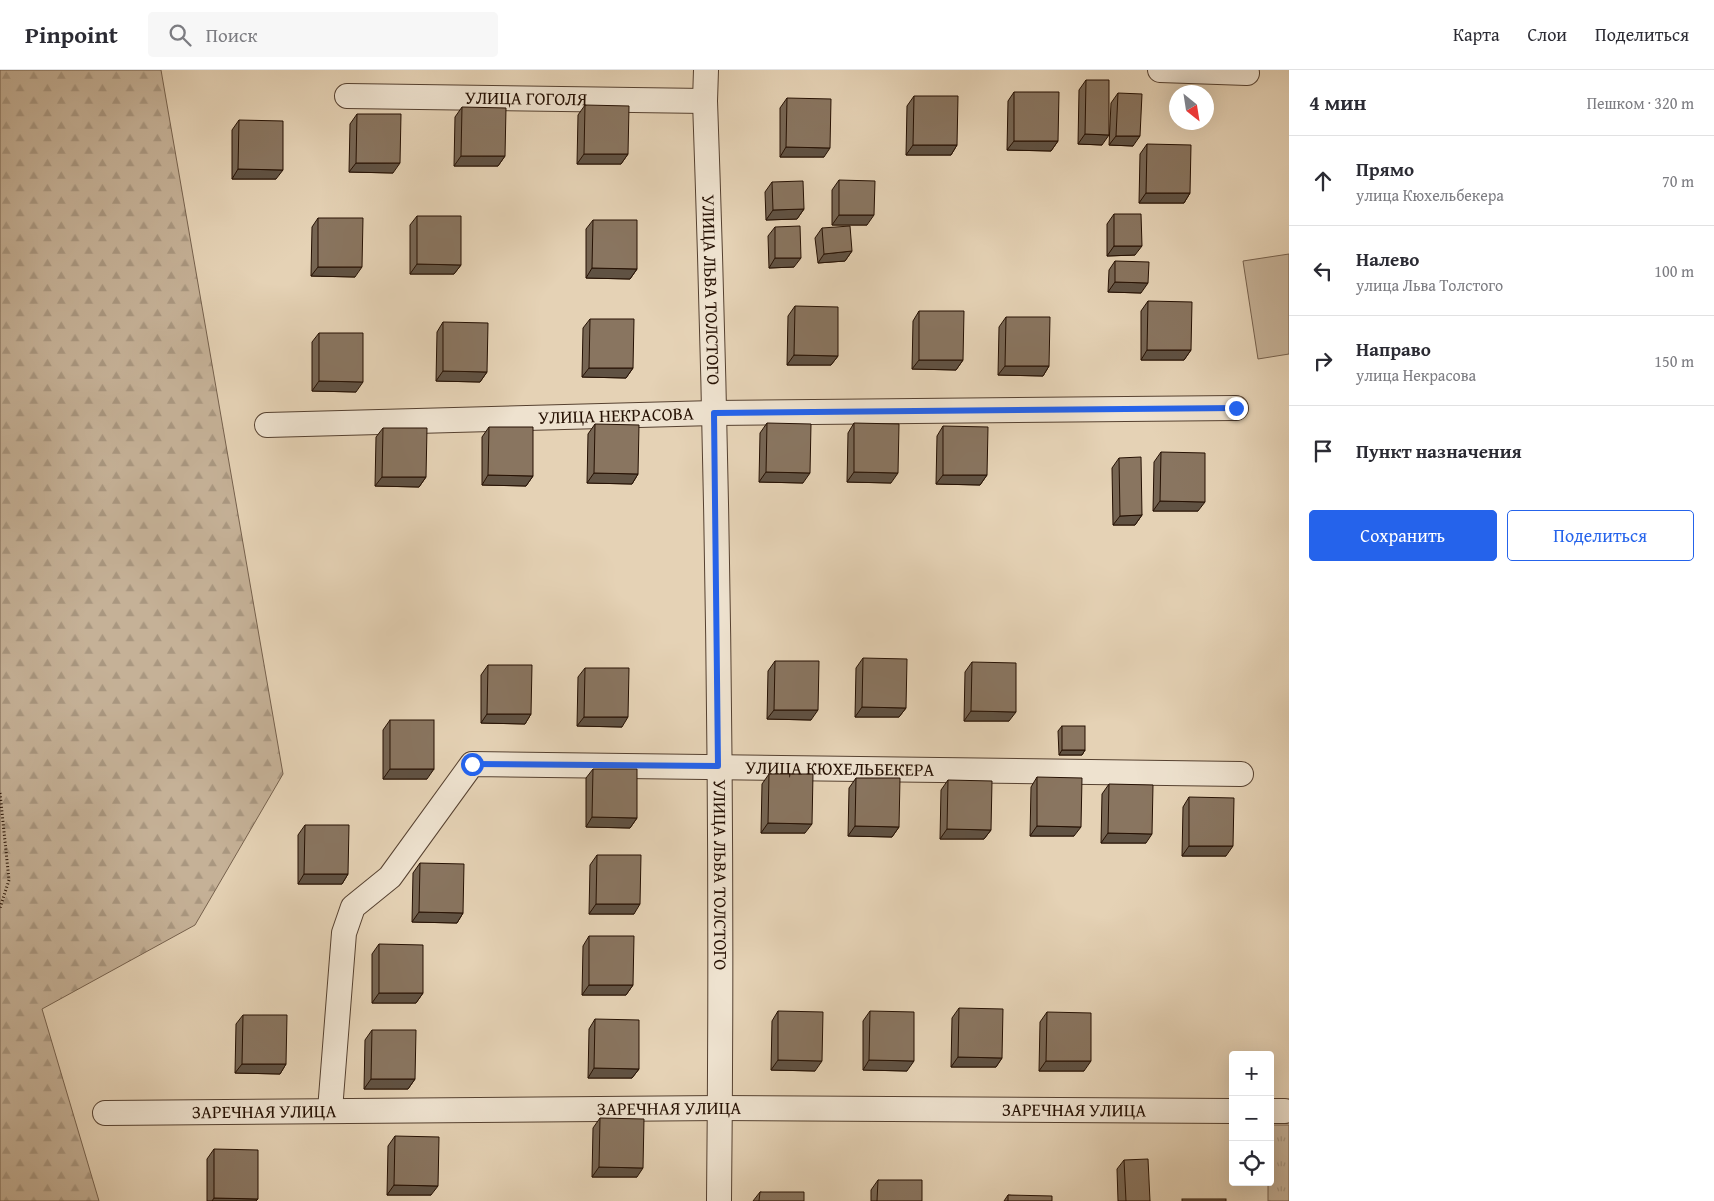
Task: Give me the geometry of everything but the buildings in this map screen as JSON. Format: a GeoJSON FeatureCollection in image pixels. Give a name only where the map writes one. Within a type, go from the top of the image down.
{"type":"FeatureCollection","features":[{"type":"Feature","properties":{"kind":"street","name":"УЛИЦА ЛЬВА ТОЛСТОГО"},"geometry":{"type":"LineString","coordinates":[[706,70],[705,101],[714,413],[718,766],[719,1201]]}},
{"type":"Feature","properties":{"kind":"street"},"geometry":{"type":"LineString","coordinates":[[1160,70],[1247,74]]}},
{"type":"Feature","properties":{"kind":"street","name":"УЛИЦА ГОГОЛЯ"},"geometry":{"type":"LineString","coordinates":[[347,96],[705,101]]}},
{"type":"Feature","properties":{"kind":"street","name":"УЛИЦА НЕКРАСОВА"},"geometry":{"type":"LineString","coordinates":[[266,425],[714,413],[1236,408]]}},
{"type":"Feature","properties":{"kind":"street","name":"УЛИЦА КЮХЕЛЬБЕКЕРА"},"geometry":{"type":"LineString","coordinates":[[330,1110],[344,933],[353,907],[390,877],[472,764],[1241,774]]}},
{"type":"Feature","properties":{"kind":"street","name":"ЗАРЕЧНАЯ УЛИЦА"},"geometry":{"type":"LineString","coordinates":[[105,1113],[720,1108],[1229,1111]]}},
{"type":"Feature","properties":{"kind":"path"},"geometry":{"type":"LineString","coordinates":[[0,793],[9,880],[0,908]]}},
{"type":"Feature","properties":{"kind":"green space"},"geometry":{"type":"Polygon","coordinates":[[[0,70],[161,70],[283,774],[195,925],[42,1009],[99,1201],[0,1201],[0,70]]]}},
{"type":"Feature","properties":{"kind":"green space"},"geometry":{"type":"Polygon","coordinates":[[[1289,254],[1289,354],[1258,359],[1243,261],[1289,254]]]}},
{"type":"Feature","properties":{"kind":"green space"},"geometry":{"type":"Polygon","coordinates":[[[1274,1125],[1289,1125],[1289,1201],[1268,1201],[1268,1186],[1274,1186],[1274,1125]]]}},
{"type":"Feature","properties":{"kind":"route"},"geometry":{"type":"LineString","coordinates":[[472,764],[718,766],[714,413],[1236,408]]}}]}
